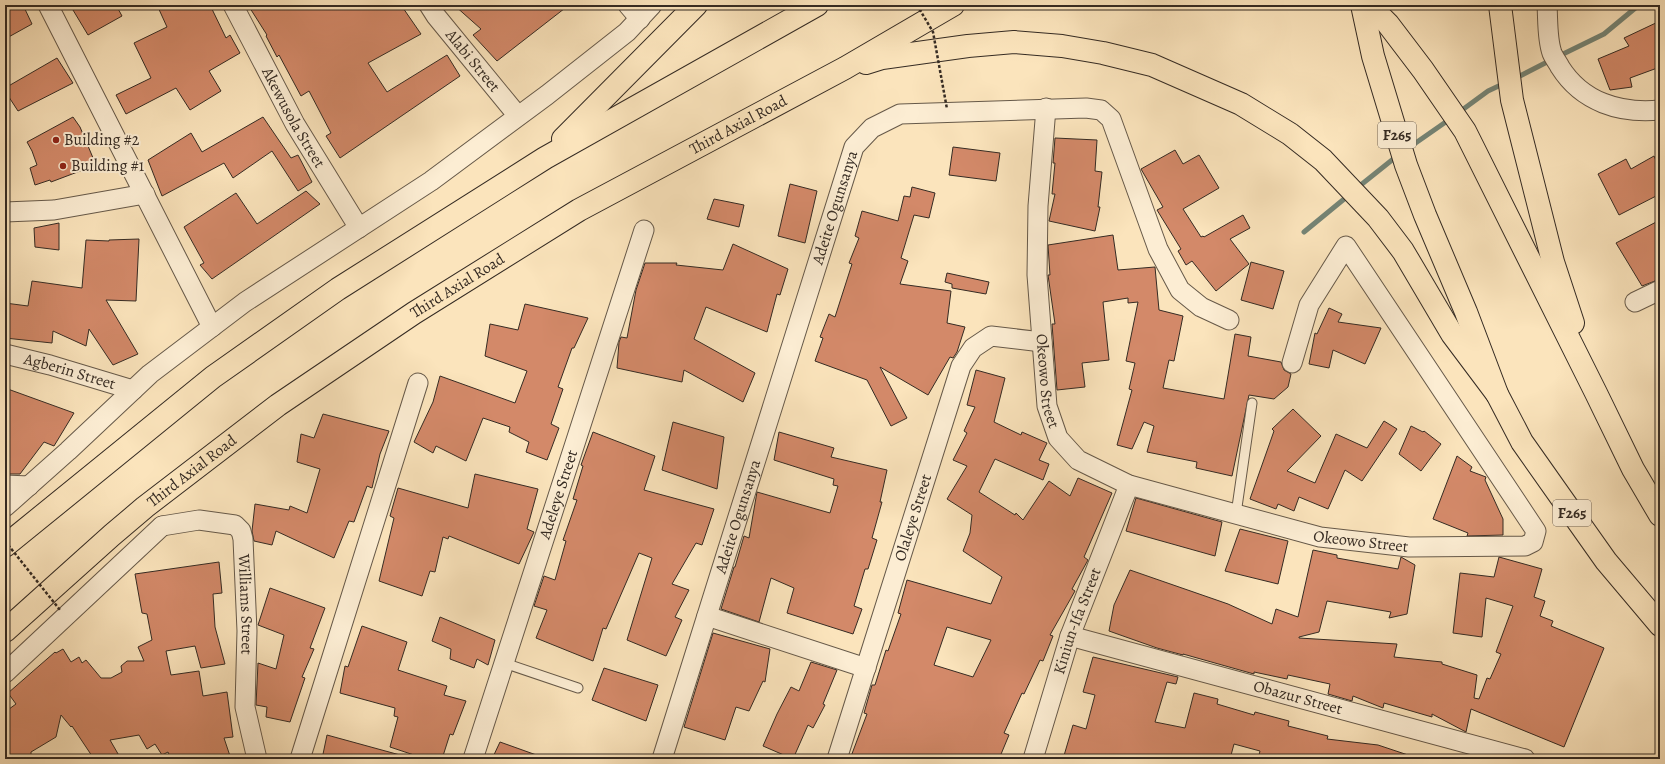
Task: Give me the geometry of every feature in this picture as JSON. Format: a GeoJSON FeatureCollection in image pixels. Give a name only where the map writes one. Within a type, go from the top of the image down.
{"type":"FeatureCollection","features":[{"type":"Feature","properties":{"kind":"highway"},"geometry":{"type":"LineString","coordinates":[[545,158],[696,5]]}},
{"type":"Feature","properties":{"kind":"highway"},"geometry":{"type":"LineString","coordinates":[[5,546],[213,377],[338,289],[545,158],[817,5]]}},
{"type":"Feature","properties":{"kind":"highway","name":"Third Axial Road"},"geometry":{"type":"LineString","coordinates":[[5,631],[145,507],[278,405],[440,297],[579,210],[845,68],[953,5]]}},
{"type":"Feature","properties":{"kind":"highway","name":"F265"},"geometry":{"type":"LineString","coordinates":[[1362,5],[1373,56],[1406,165],[1444,262],[1466,312],[1497,394],[1522,442],[1565,503],[1606,560],[1660,624]]}},
{"type":"Feature","properties":{"kind":"highway"},"geometry":{"type":"LineString","coordinates":[[1369,5],[1388,24],[1423,70],[1465,131],[1633,469],[1660,515]]}},
{"type":"Feature","properties":{"kind":"highway"},"geometry":{"type":"LineString","coordinates":[[1500,5],[1512,100],[1526,160],[1553,262],[1596,393]]}},
{"type":"Feature","properties":{"kind":"highway"},"geometry":{"type":"LineString","coordinates":[[845,68],[882,58],[968,46],[1014,42],[1062,46],[1103,53],[1152,65],[1241,104],[1290,134],[1323,160],[1378,218],[1403,251],[1452,334],[1497,394]]}},
{"type":"Feature","properties":{"kind":"street"},"geometry":{"type":"LineString","coordinates":[[48,5],[212,327]]}},
{"type":"Feature","properties":{"kind":"street","name":"Akewusola Street"},"geometry":{"type":"LineString","coordinates":[[233,5],[295,124],[359,228]]}},
{"type":"Feature","properties":{"kind":"street","name":"Alabi Street"},"geometry":{"type":"LineString","coordinates":[[429,5],[436,16],[518,116]]}},
{"type":"Feature","properties":{"kind":"street"},"geometry":{"type":"LineString","coordinates":[[5,508],[150,374],[245,302],[431,181],[547,95],[621,36],[634,12],[652,5]]}},
{"type":"Feature","properties":{"kind":"street"},"geometry":{"type":"LineString","coordinates":[[1547,5],[1552,54],[1563,72],[1575,87],[1600,102],[1618,109],[1646,112],[1660,110]]}},
{"type":"Feature","properties":{"kind":"street","name":"Adeite Ogunsanya"},"geometry":{"type":"LineString","coordinates":[[662,759],[854,146],[872,128],[900,114],[1046,108],[1086,108],[1101,110],[1111,119],[1158,249],[1180,290],[1201,307],[1229,320]]}},
{"type":"Feature","properties":{"kind":"street","name":"Okeowo Street"},"geometry":{"type":"LineString","coordinates":[[1046,108],[1038,206],[1037,275],[1047,406],[1058,438],[1078,460],[1129,485],[1320,537],[1409,547],[1525,546],[1533,542],[1536,531],[1346,246],[1308,305],[1292,363]]}},
{"type":"Feature","properties":{"kind":"street"},"geometry":{"type":"LineString","coordinates":[[5,212],[54,210],[145,194]]}},
{"type":"Feature","properties":{"kind":"street","name":"Adeleye Street"},"geometry":{"type":"LineString","coordinates":[[473,759],[644,230]]}},
{"type":"Feature","properties":{"kind":"street"},"geometry":{"type":"LineString","coordinates":[[1635,302],[1660,290]]}},
{"type":"Feature","properties":{"kind":"street","name":"Olaleye Street"},"geometry":{"type":"LineString","coordinates":[[838,759],[961,366],[973,348],[991,336],[1042,342]]}},
{"type":"Feature","properties":{"kind":"street","name":"Agberin Street"},"geometry":{"type":"LineString","coordinates":[[5,354],[50,365],[133,390]]}},
{"type":"Feature","properties":{"kind":"street"},"geometry":{"type":"LineString","coordinates":[[300,759],[418,383]]}},
{"type":"Feature","properties":{"kind":"street"},"geometry":{"type":"LineString","coordinates":[[5,485],[29,486]]}},
{"type":"Feature","properties":{"kind":"street","name":"Kiniun-Ifa Street"},"geometry":{"type":"LineString","coordinates":[[1033,759],[1070,636],[1129,485]]}},
{"type":"Feature","properties":{"kind":"street"},"geometry":{"type":"LineString","coordinates":[[5,674],[162,526],[145,507]]}},
{"type":"Feature","properties":{"kind":"street","name":"Williams Street"},"geometry":{"type":"LineString","coordinates":[[162,526],[198,520],[235,525],[241,531],[243,539],[247,631],[245,707],[257,759]]}},
{"type":"Feature","properties":{"kind":"street"},"geometry":{"type":"LineString","coordinates":[[707,616],[866,668]]}},
{"type":"Feature","properties":{"kind":"street","name":"Obazur Street"},"geometry":{"type":"LineString","coordinates":[[1070,636],[1525,759]]}},
{"type":"Feature","properties":{"kind":"lane"},"geometry":{"type":"LineString","coordinates":[[1236,514],[1252,403]]}},
{"type":"Feature","properties":{"kind":"lane"},"geometry":{"type":"LineString","coordinates":[[504,663],[578,688]]}},
{"type":"Feature","properties":{"kind":"path"},"geometry":{"type":"LineString","coordinates":[[917,5],[933,32],[947,109]]}},
{"type":"Feature","properties":{"kind":"path"},"geometry":{"type":"LineString","coordinates":[[5,541],[60,610]]}},
{"type":"Feature","properties":{"kind":"building"},"geometry":{"type":"Polygon","coordinates":[[[5,5],[23,5],[32,24],[5,39],[5,5]]]}},
{"type":"Feature","properties":{"kind":"building"},"geometry":{"type":"Polygon","coordinates":[[[70,5],[116,5],[122,16],[88,35],[70,5]]]}},
{"type":"Feature","properties":{"kind":"building"},"geometry":{"type":"Polygon","coordinates":[[[157,5],[210,5],[226,38],[230,35],[240,53],[209,71],[221,91],[190,110],[176,88],[126,114],[116,95],[151,78],[134,43],[167,27],[157,5]]]}},
{"type":"Feature","properties":{"kind":"building"},"geometry":{"type":"Polygon","coordinates":[[[248,5],[401,5],[421,34],[368,63],[387,92],[447,55],[460,76],[340,158],[326,136],[331,133],[309,91],[301,96],[279,55],[277,57],[266,36],[267,35],[248,5]]]}},
{"type":"Feature","properties":{"kind":"building"},"geometry":{"type":"Polygon","coordinates":[[[454,5],[569,5],[497,61],[473,35],[481,29],[454,5]]]}},
{"type":"Feature","properties":{"kind":"building"},"geometry":{"type":"Polygon","coordinates":[[[1660,21],[1660,67],[1630,78],[1632,87],[1610,90],[1598,59],[1629,46],[1624,38],[1660,21]]]}},
{"type":"Feature","properties":{"kind":"building"},"geometry":{"type":"Polygon","coordinates":[[[57,58],[73,83],[18,111],[5,91],[5,88],[57,58]]]}},
{"type":"Feature","properties":{"kind":"building"},"geometry":{"type":"Polygon","coordinates":[[[73,117],[80,127],[96,165],[51,182],[50,180],[35,185],[30,168],[37,165],[27,142],[73,117]]]}},
{"type":"Feature","properties":{"kind":"building"},"geometry":{"type":"Polygon","coordinates":[[[263,117],[291,158],[298,155],[312,182],[298,191],[272,151],[233,178],[224,163],[162,196],[148,160],[191,133],[202,152],[263,117]]]}},
{"type":"Feature","properties":{"kind":"building"},"geometry":{"type":"Polygon","coordinates":[[[1055,138],[1097,140],[1095,171],[1102,172],[1098,207],[1100,207],[1095,231],[1049,221],[1055,194],[1052,194],[1055,163],[1053,163],[1055,138]]]}},
{"type":"Feature","properties":{"kind":"building"},"geometry":{"type":"Polygon","coordinates":[[[953,147],[1000,153],[996,181],[949,175],[953,147]]]}},
{"type":"Feature","properties":{"kind":"building"},"geometry":{"type":"Polygon","coordinates":[[[1175,150],[1183,164],[1199,155],[1219,188],[1183,209],[1201,237],[1204,237],[1243,215],[1250,228],[1230,239],[1249,264],[1216,291],[1192,261],[1186,265],[1178,251],[1181,249],[1157,210],[1163,207],[1141,169],[1175,150]]]}},
{"type":"Feature","properties":{"kind":"building"},"geometry":{"type":"Polygon","coordinates":[[[1654,156],[1660,169],[1660,194],[1619,215],[1598,174],[1626,159],[1631,169],[1654,156]]]}},
{"type":"Feature","properties":{"kind":"building"},"geometry":{"type":"Polygon","coordinates":[[[790,184],[817,191],[805,243],[778,236],[790,184]]]}},
{"type":"Feature","properties":{"kind":"building"},"geometry":{"type":"Polygon","coordinates":[[[912,187],[935,193],[929,218],[914,215],[901,258],[908,261],[900,284],[951,291],[947,323],[965,327],[957,352],[953,358],[950,357],[928,395],[880,367],[907,418],[891,426],[867,380],[815,361],[823,338],[820,337],[829,314],[835,317],[852,264],[849,263],[859,238],[855,236],[862,211],[898,221],[904,196],[910,197],[912,187]]]}},
{"type":"Feature","properties":{"kind":"building"},"geometry":{"type":"Polygon","coordinates":[[[306,191],[320,204],[212,279],[200,265],[204,263],[184,227],[236,193],[257,224],[306,191]]]}},
{"type":"Feature","properties":{"kind":"building"},"geometry":{"type":"Polygon","coordinates":[[[714,199],[744,205],[739,227],[707,219],[714,199]]]}},
{"type":"Feature","properties":{"kind":"building"},"geometry":{"type":"Polygon","coordinates":[[[1660,220],[1660,279],[1642,286],[1616,243],[1660,220]]]}},
{"type":"Feature","properties":{"kind":"building"},"geometry":{"type":"Polygon","coordinates":[[[59,223],[59,250],[35,247],[34,228],[59,223]]]}},
{"type":"Feature","properties":{"kind":"building"},"geometry":{"type":"Polygon","coordinates":[[[1113,235],[1118,270],[1155,267],[1159,310],[1183,316],[1174,361],[1169,360],[1163,388],[1224,399],[1235,334],[1251,337],[1248,356],[1281,362],[1284,370],[1291,374],[1288,387],[1274,399],[1249,395],[1232,476],[1196,468],[1197,462],[1147,452],[1154,426],[1144,422],[1132,449],[1117,445],[1132,390],[1129,389],[1135,363],[1126,361],[1138,302],[1128,303],[1128,298],[1103,302],[1109,360],[1082,363],[1085,387],[1057,390],[1052,324],[1055,324],[1048,275],[1050,275],[1048,245],[1113,235]]]}},
{"type":"Feature","properties":{"kind":"building"},"geometry":{"type":"Polygon","coordinates":[[[139,239],[136,301],[106,300],[138,354],[113,365],[89,329],[86,346],[53,331],[52,343],[5,338],[5,303],[28,306],[32,281],[82,288],[86,240],[109,241],[139,239]]]}},
{"type":"Feature","properties":{"kind":"building"},"geometry":{"type":"Polygon","coordinates":[[[733,244],[788,269],[780,295],[777,294],[767,332],[706,307],[694,339],[755,373],[743,402],[684,370],[682,382],[617,368],[619,342],[621,337],[627,338],[636,290],[645,263],[677,263],[676,265],[723,270],[733,244]]]}},
{"type":"Feature","properties":{"kind":"building"},"geometry":{"type":"Polygon","coordinates":[[[1251,262],[1284,271],[1273,309],[1241,300],[1251,262]]]}},
{"type":"Feature","properties":{"kind":"building"},"geometry":{"type":"Polygon","coordinates":[[[947,273],[989,282],[986,294],[952,288],[952,284],[945,282],[947,273]]]}},
{"type":"Feature","properties":{"kind":"building"},"geometry":{"type":"Polygon","coordinates":[[[525,304],[588,318],[574,348],[572,348],[558,387],[563,389],[551,424],[559,428],[547,460],[526,452],[529,442],[509,432],[510,427],[483,418],[466,461],[436,446],[433,453],[414,442],[433,402],[440,376],[515,403],[527,371],[485,356],[490,324],[518,330],[525,304]]]}},
{"type":"Feature","properties":{"kind":"building"},"geometry":{"type":"Polygon","coordinates":[[[1329,308],[1342,314],[1338,322],[1381,328],[1365,364],[1333,350],[1329,368],[1309,364],[1315,333],[1317,334],[1329,308]]]}},
{"type":"Feature","properties":{"kind":"building"},"geometry":{"type":"Polygon","coordinates":[[[976,370],[1005,378],[994,422],[1021,435],[1022,432],[1047,443],[1039,460],[1049,464],[1043,480],[995,459],[979,492],[1015,515],[1016,513],[1023,520],[1049,481],[1070,496],[1078,478],[1112,493],[1084,557],[1088,560],[1072,589],[1075,591],[1050,635],[1053,636],[1043,661],[1040,660],[1024,694],[1022,693],[1004,733],[1009,735],[999,759],[850,759],[867,714],[864,713],[872,685],[875,685],[886,650],[888,651],[901,614],[898,613],[907,580],[991,604],[1002,577],[963,551],[970,533],[972,515],[947,499],[967,466],[953,460],[967,433],[964,431],[975,407],[967,405],[976,370]],[[947,627],[934,665],[973,677],[991,640],[947,627]]]}},
{"type":"Feature","properties":{"kind":"building"},"geometry":{"type":"Polygon","coordinates":[[[5,388],[74,413],[54,446],[44,442],[20,474],[5,474],[5,388]]]}},
{"type":"Feature","properties":{"kind":"building"},"geometry":{"type":"Polygon","coordinates":[[[1293,409],[1321,436],[1287,471],[1315,483],[1336,434],[1367,448],[1384,421],[1397,429],[1362,481],[1345,470],[1328,509],[1299,497],[1294,511],[1278,504],[1276,509],[1250,499],[1274,431],[1272,429],[1293,409]]]}},
{"type":"Feature","properties":{"kind":"building"},"geometry":{"type":"Polygon","coordinates":[[[323,414],[389,431],[380,454],[372,488],[367,486],[354,522],[349,521],[334,558],[276,531],[272,545],[254,541],[252,531],[255,504],[289,510],[290,506],[307,513],[320,469],[297,462],[301,434],[314,438],[323,414]]]}},
{"type":"Feature","properties":{"kind":"building"},"geometry":{"type":"Polygon","coordinates":[[[673,422],[724,437],[717,489],[662,470],[673,422]]]}},
{"type":"Feature","properties":{"kind":"building"},"geometry":{"type":"Polygon","coordinates":[[[1411,426],[1423,432],[1424,431],[1441,444],[1421,471],[1399,454],[1411,426]]]}},
{"type":"Feature","properties":{"kind":"building"},"geometry":{"type":"Polygon","coordinates":[[[593,432],[655,456],[644,490],[714,509],[702,545],[696,543],[672,584],[689,590],[675,617],[682,620],[666,656],[627,640],[652,558],[639,553],[606,629],[603,628],[593,661],[536,638],[547,610],[534,606],[544,576],[555,580],[566,541],[563,540],[577,500],[573,499],[583,466],[581,465],[593,432]]]}},
{"type":"Feature","properties":{"kind":"building"},"geometry":{"type":"Polygon","coordinates":[[[779,432],[834,448],[831,457],[887,470],[880,502],[882,502],[872,538],[877,540],[868,569],[865,569],[854,606],[862,609],[853,634],[787,613],[794,588],[771,578],[759,622],[721,609],[744,536],[749,538],[757,492],[830,513],[838,486],[833,485],[834,479],[774,460],[779,432]]]}},
{"type":"Feature","properties":{"kind":"building"},"geometry":{"type":"Polygon","coordinates":[[[1457,456],[1472,467],[1470,471],[1486,477],[1485,480],[1503,519],[1503,535],[1467,536],[1468,533],[1433,519],[1457,456]]]}},
{"type":"Feature","properties":{"kind":"building"},"geometry":{"type":"Polygon","coordinates":[[[475,474],[538,489],[527,529],[534,532],[519,564],[449,536],[448,539],[443,537],[435,572],[430,571],[422,596],[379,581],[394,518],[390,516],[398,488],[468,508],[475,474]]]}},
{"type":"Feature","properties":{"kind":"building"},"geometry":{"type":"Polygon","coordinates":[[[1136,498],[1222,522],[1215,556],[1126,531],[1136,498]]]}},
{"type":"Feature","properties":{"kind":"building"},"geometry":{"type":"Polygon","coordinates":[[[1240,529],[1288,541],[1278,584],[1225,571],[1240,529]]]}},
{"type":"Feature","properties":{"kind":"building"},"geometry":{"type":"Polygon","coordinates":[[[1313,550],[1337,555],[1337,558],[1398,569],[1401,557],[1415,565],[1407,614],[1389,618],[1391,612],[1327,601],[1319,632],[1299,638],[1397,644],[1394,657],[1442,662],[1442,664],[1477,675],[1474,698],[1479,699],[1487,678],[1490,679],[1501,654],[1496,652],[1513,606],[1486,598],[1482,637],[1453,633],[1460,573],[1494,577],[1499,557],[1542,569],[1534,597],[1545,601],[1540,616],[1553,621],[1551,626],[1604,648],[1564,747],[1471,709],[1466,732],[1432,714],[1432,717],[1384,703],[1383,708],[1353,696],[1352,701],[1328,694],[1330,684],[1288,675],[1287,679],[1254,672],[1254,674],[1157,648],[1109,631],[1114,605],[1130,570],[1228,604],[1272,624],[1276,609],[1298,617],[1313,550]]]}},
{"type":"Feature","properties":{"kind":"building"},"geometry":{"type":"Polygon","coordinates":[[[219,562],[222,593],[213,594],[215,627],[225,664],[201,668],[195,646],[166,651],[171,675],[199,671],[203,696],[227,692],[233,737],[224,738],[231,759],[171,759],[168,752],[162,755],[155,744],[147,749],[139,735],[110,740],[121,759],[94,759],[72,726],[71,727],[61,715],[56,737],[31,752],[31,759],[5,759],[5,712],[16,704],[8,693],[55,652],[56,653],[63,649],[71,662],[79,657],[82,663],[86,660],[101,678],[111,678],[122,672],[121,666],[127,661],[144,661],[138,647],[152,640],[147,614],[142,613],[135,574],[219,562]]]}},
{"type":"Feature","properties":{"kind":"building"},"geometry":{"type":"Polygon","coordinates":[[[270,588],[325,608],[310,648],[314,649],[302,677],[305,678],[290,722],[266,717],[267,707],[256,705],[258,663],[276,669],[284,635],[258,625],[270,588]]]}},
{"type":"Feature","properties":{"kind":"building"},"geometry":{"type":"Polygon","coordinates":[[[440,617],[495,640],[488,665],[477,659],[474,668],[450,659],[451,649],[432,641],[440,617]]]}},
{"type":"Feature","properties":{"kind":"building"},"geometry":{"type":"Polygon","coordinates":[[[362,626],[407,642],[398,670],[447,686],[444,695],[466,701],[453,735],[450,734],[442,759],[426,759],[390,747],[398,717],[394,716],[395,708],[340,693],[345,666],[348,667],[362,626]]]}},
{"type":"Feature","properties":{"kind":"building"},"geometry":{"type":"Polygon","coordinates":[[[713,633],[770,649],[765,682],[763,681],[749,711],[736,707],[725,740],[684,727],[713,633]]]}},
{"type":"Feature","properties":{"kind":"building"},"geometry":{"type":"Polygon","coordinates":[[[1093,657],[1178,677],[1176,684],[1167,682],[1155,722],[1185,728],[1194,693],[1218,699],[1217,704],[1254,715],[1255,712],[1289,721],[1288,726],[1328,736],[1327,739],[1378,745],[1411,756],[1411,759],[1258,759],[1260,751],[1234,744],[1230,759],[1063,759],[1073,725],[1086,729],[1095,695],[1083,692],[1093,657]]]}},
{"type":"Feature","properties":{"kind":"building"},"geometry":{"type":"Polygon","coordinates":[[[811,662],[837,670],[823,704],[825,705],[813,728],[808,725],[793,759],[763,746],[791,687],[799,691],[811,662]]]}},
{"type":"Feature","properties":{"kind":"building"},"geometry":{"type":"Polygon","coordinates":[[[604,668],[658,685],[646,721],[592,700],[604,668]]]}},
{"type":"Feature","properties":{"kind":"building"},"geometry":{"type":"Polygon","coordinates":[[[327,735],[400,755],[399,759],[322,759],[327,735]]]}},
{"type":"Feature","properties":{"kind":"building"},"geometry":{"type":"Polygon","coordinates":[[[500,742],[542,757],[542,759],[492,759],[500,742]]]}},
{"type":"Feature","properties":{"kind":"waterway"},"geometry":{"type":"LineString","coordinates":[[1559,56],[1604,34],[1639,5]]}},
{"type":"Feature","properties":{"kind":"waterway"},"geometry":{"type":"LineString","coordinates":[[1514,79],[1551,60]]}},
{"type":"Feature","properties":{"kind":"waterway"},"geometry":{"type":"LineString","coordinates":[[1458,113],[1488,91],[1505,83]]}},
{"type":"Feature","properties":{"kind":"waterway"},"geometry":{"type":"LineString","coordinates":[[1407,149],[1450,119]]}},
{"type":"Feature","properties":{"kind":"waterway"},"geometry":{"type":"LineString","coordinates":[[1357,188],[1397,156]]}},
{"type":"Feature","properties":{"kind":"waterway"},"geometry":{"type":"LineString","coordinates":[[1304,232],[1349,195]]}},
{"type":"Feature","properties":{"kind":"place","name":"Building #2"},"geometry":{"type":"Point","coordinates":[56,140]}},
{"type":"Feature","properties":{"kind":"place","name":"Building #1"},"geometry":{"type":"Point","coordinates":[63,166]}}]}
